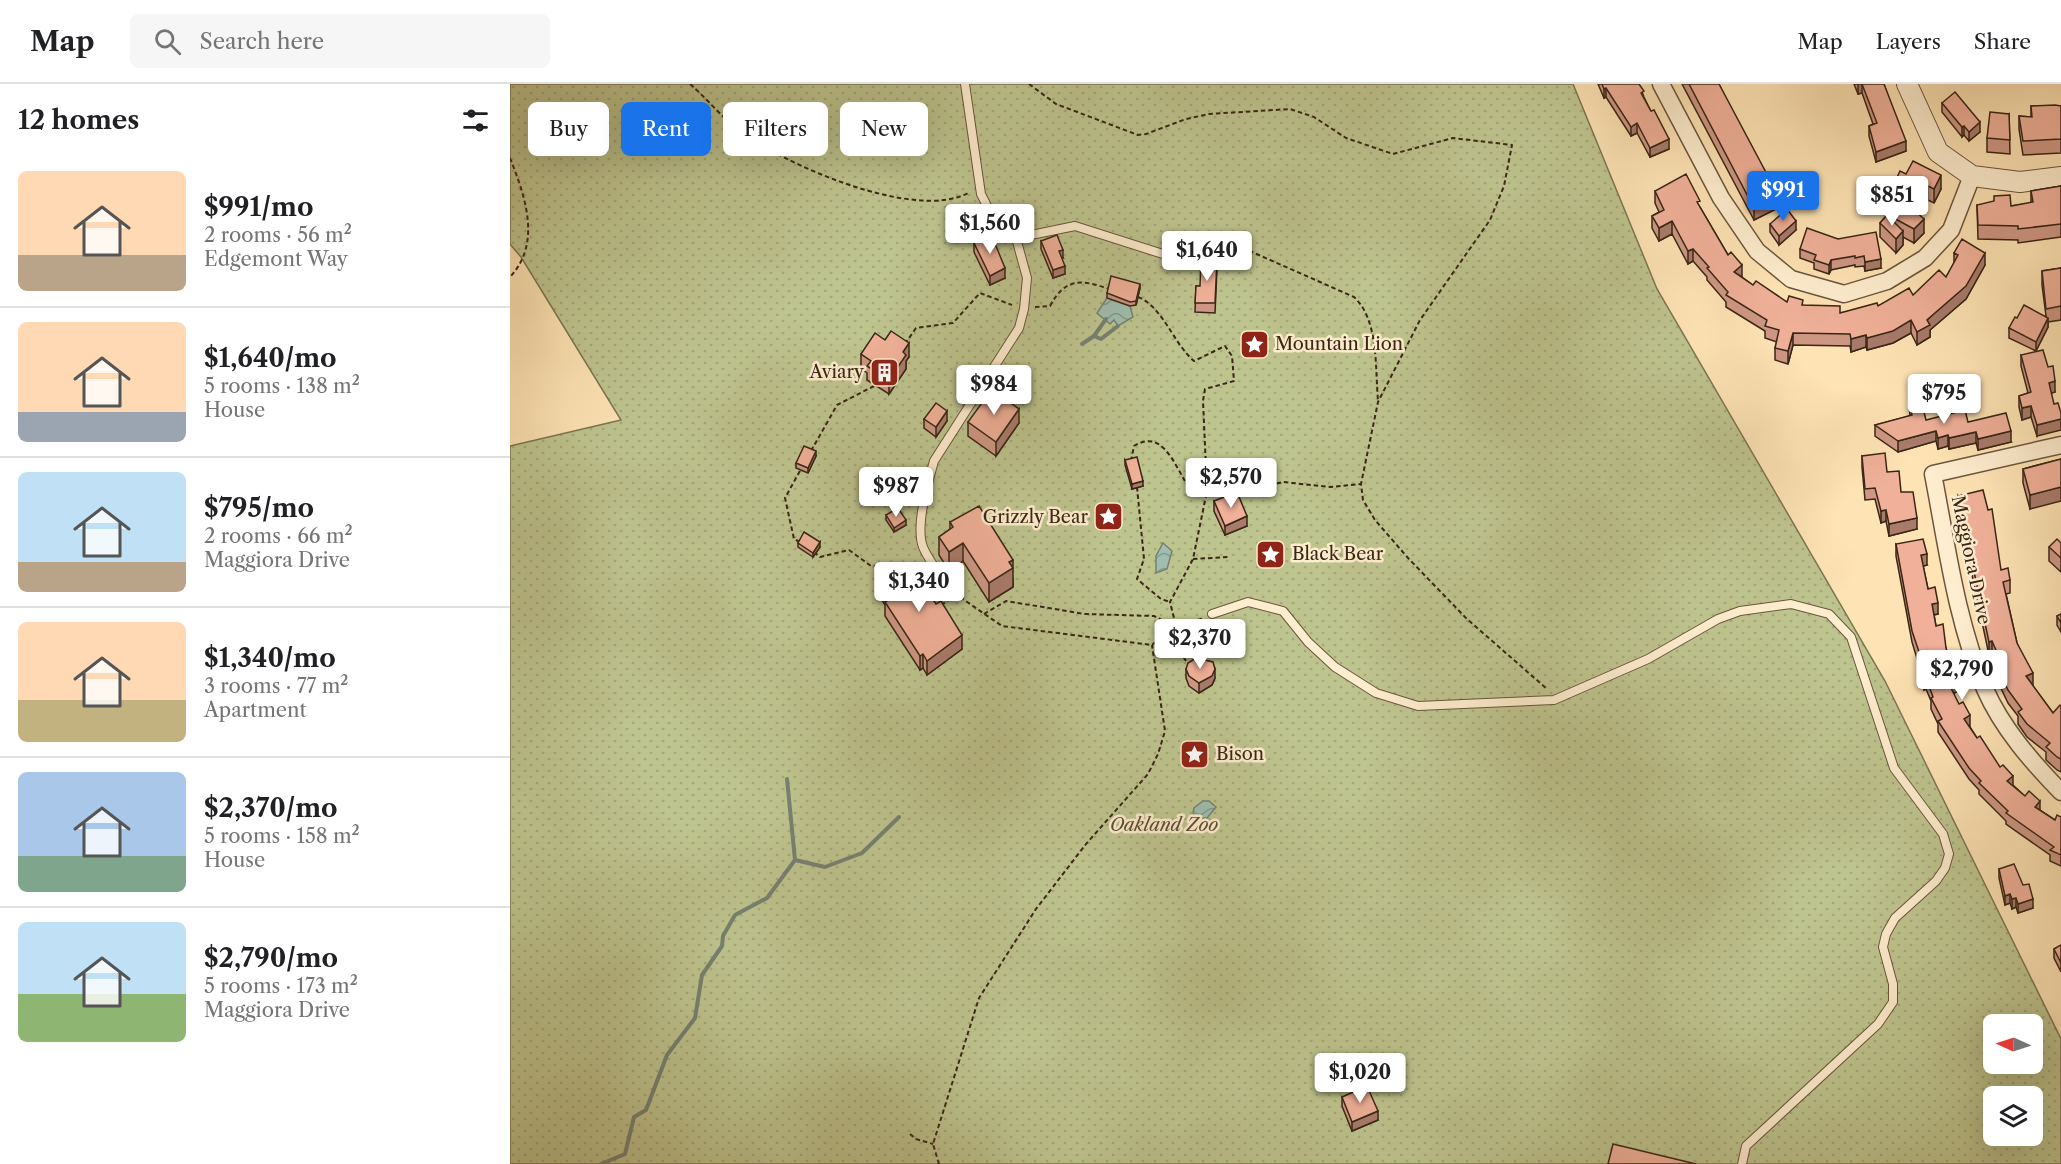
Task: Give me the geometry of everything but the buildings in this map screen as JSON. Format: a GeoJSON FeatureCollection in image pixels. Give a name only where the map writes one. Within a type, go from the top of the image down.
{"type":"FeatureCollection","features":[{"type":"Feature","properties":{"kind":"street"},"geometry":{"type":"LineString","coordinates":[[1661,84],[1727,207],[1757,251],[1791,279],[1844,294],[1887,281],[1925,258],[1951,230],[1972,176]]}},
{"type":"Feature","properties":{"kind":"street"},"geometry":{"type":"LineString","coordinates":[[1907,84],[1938,152],[1972,176],[2020,182],[2061,177]]}},
{"type":"Feature","properties":{"kind":"street","name":"Maggiora Drive"},"geometry":{"type":"LineString","coordinates":[[2061,445],[1933,474],[1960,618],[1986,690],[2026,754],[2061,792]]}},
{"type":"Feature","properties":{"kind":"lane"},"geometry":{"type":"LineString","coordinates":[[940,576],[923,547],[921,533],[927,486],[934,461],[1019,328],[1024,309],[1027,278],[1016,238],[989,210],[979,186],[965,84]]}},
{"type":"Feature","properties":{"kind":"lane"},"geometry":{"type":"LineString","coordinates":[[1016,238],[1075,225],[1188,262]]}},
{"type":"Feature","properties":{"kind":"lane"},"geometry":{"type":"LineString","coordinates":[[1212,614],[1248,602],[1283,611],[1308,642],[1335,667],[1376,693],[1418,706],[1542,702],[1558,698],[1647,659],[1718,619],[1766,606],[1791,604],[1829,614],[1851,637],[1894,768],[1943,834],[1948,854],[1945,868],[1936,881],[1895,918],[1886,934],[1883,947],[1893,984],[1893,1002],[1878,1024],[1746,1146],[1742,1164]]}},
{"type":"Feature","properties":{"kind":"path"},"geometry":{"type":"LineString","coordinates":[[690,84],[736,128],[794,163],[864,190],[913,198],[957,199],[979,186]]}},
{"type":"Feature","properties":{"kind":"path"},"geometry":{"type":"LineString","coordinates":[[1029,84],[1056,104],[1138,135],[1209,114],[1290,109],[1314,117],[1346,138],[1393,154],[1453,138],[1512,145],[1504,186],[1490,220],[1420,320],[1378,402],[1361,484],[1363,500],[1375,520],[1408,558],[1467,619],[1558,698]]}},
{"type":"Feature","properties":{"kind":"path"},"geometry":{"type":"LineString","coordinates":[[510,158],[523,191],[528,234],[526,252],[520,266],[510,277]]}},
{"type":"Feature","properties":{"kind":"path"},"geometry":{"type":"LineString","coordinates":[[1188,262],[1252,252],[1354,297],[1364,306],[1371,332],[1378,402]]}},
{"type":"Feature","properties":{"kind":"path"},"geometry":{"type":"LineString","coordinates":[[903,347],[916,328],[953,322],[980,292],[1024,309],[1050,306],[1059,289],[1071,284],[1093,283],[1109,289]]}},
{"type":"Feature","properties":{"kind":"path"},"geometry":{"type":"LineString","coordinates":[[1138,297],[1149,301],[1181,349],[1194,361],[1225,346],[1232,356],[1234,381],[1204,389],[1207,491],[1193,559],[1170,602],[1184,658],[1192,670]]}},
{"type":"Feature","properties":{"kind":"path"},"geometry":{"type":"LineString","coordinates":[[808,457],[837,405],[878,385],[884,375]]}},
{"type":"Feature","properties":{"kind":"path"},"geometry":{"type":"LineString","coordinates":[[1131,463],[1134,446],[1143,440],[1155,441],[1162,445],[1185,481],[1208,476]]}},
{"type":"Feature","properties":{"kind":"path"},"geometry":{"type":"LineString","coordinates":[[802,467],[785,498],[794,539],[803,545]]}},
{"type":"Feature","properties":{"kind":"path"},"geometry":{"type":"LineString","coordinates":[[1240,492],[1283,482],[1330,487],[1361,484]]}},
{"type":"Feature","properties":{"kind":"path"},"geometry":{"type":"LineString","coordinates":[[1137,487],[1144,559],[1137,579],[1161,599],[1170,602]]}},
{"type":"Feature","properties":{"kind":"path"},"geometry":{"type":"LineString","coordinates":[[812,551],[820,556],[849,550],[871,566],[884,565],[887,584]]}},
{"type":"Feature","properties":{"kind":"path"},"geometry":{"type":"LineString","coordinates":[[1193,559],[1229,557]]}},
{"type":"Feature","properties":{"kind":"path"},"geometry":{"type":"LineString","coordinates":[[940,606],[957,595],[1002,626],[1152,645],[1175,627],[1212,614]]}},
{"type":"Feature","properties":{"kind":"path"},"geometry":{"type":"LineString","coordinates":[[984,614],[1006,601],[1084,614],[1154,616],[1175,627]]}},
{"type":"Feature","properties":{"kind":"path"},"geometry":{"type":"LineString","coordinates":[[939,1164],[933,1144],[979,998],[1036,909],[1086,844],[1148,774],[1158,754],[1165,731],[1152,645]]}},
{"type":"Feature","properties":{"kind":"path"},"geometry":{"type":"LineString","coordinates":[[910,1134],[916,1139],[933,1144]]}},
{"type":"Feature","properties":{"kind":"green space","name":"Oakland Zoo"},"geometry":{"type":"Polygon","coordinates":[[[510,84],[1573,84],[1657,289],[1885,681],[2061,1039],[2061,1164],[510,1164],[510,446],[621,420],[521,257],[510,244],[510,84]]]}},
{"type":"Feature","properties":{"kind":"water"},"geometry":{"type":"Polygon","coordinates":[[[1107,298],[1130,306],[1133,317],[1118,326],[1114,320],[1110,324],[1097,313],[1107,298]]]}},
{"type":"Feature","properties":{"kind":"water"},"geometry":{"type":"Polygon","coordinates":[[[1163,543],[1172,551],[1167,569],[1156,573],[1156,556],[1163,543]]]}},
{"type":"Feature","properties":{"kind":"water"},"geometry":{"type":"Polygon","coordinates":[[[1203,801],[1209,801],[1216,807],[1207,818],[1197,818],[1193,813],[1194,808],[1203,801]]]}},
{"type":"Feature","properties":{"kind":"waterway"},"geometry":{"type":"LineString","coordinates":[[1082,344],[1094,336],[1106,319]]}},
{"type":"Feature","properties":{"kind":"waterway"},"geometry":{"type":"LineString","coordinates":[[1094,336],[1101,339],[1118,326]]}},
{"type":"Feature","properties":{"kind":"waterway"},"geometry":{"type":"LineString","coordinates":[[787,779],[795,860]]}},
{"type":"Feature","properties":{"kind":"waterway"},"geometry":{"type":"LineString","coordinates":[[601,1164],[625,1154],[634,1117],[646,1110],[667,1055],[695,1018],[702,975],[722,946],[723,936],[735,915],[767,898],[795,860],[825,867],[862,853],[899,817]]}},
{"type":"Feature","properties":{"kind":"place","name":"Mountain Lion"},"geometry":{"type":"Point","coordinates":[1254,344]}},
{"type":"Feature","properties":{"kind":"place","name":"Aviary"},"geometry":{"type":"Point","coordinates":[885,372]}},
{"type":"Feature","properties":{"kind":"place","name":"Grizzly Bear"},"geometry":{"type":"Point","coordinates":[1109,517]}},
{"type":"Feature","properties":{"kind":"place","name":"Black Bear"},"geometry":{"type":"Point","coordinates":[1271,554]}},
{"type":"Feature","properties":{"kind":"place","name":"Bison"},"geometry":{"type":"Point","coordinates":[1195,754]}}]}
